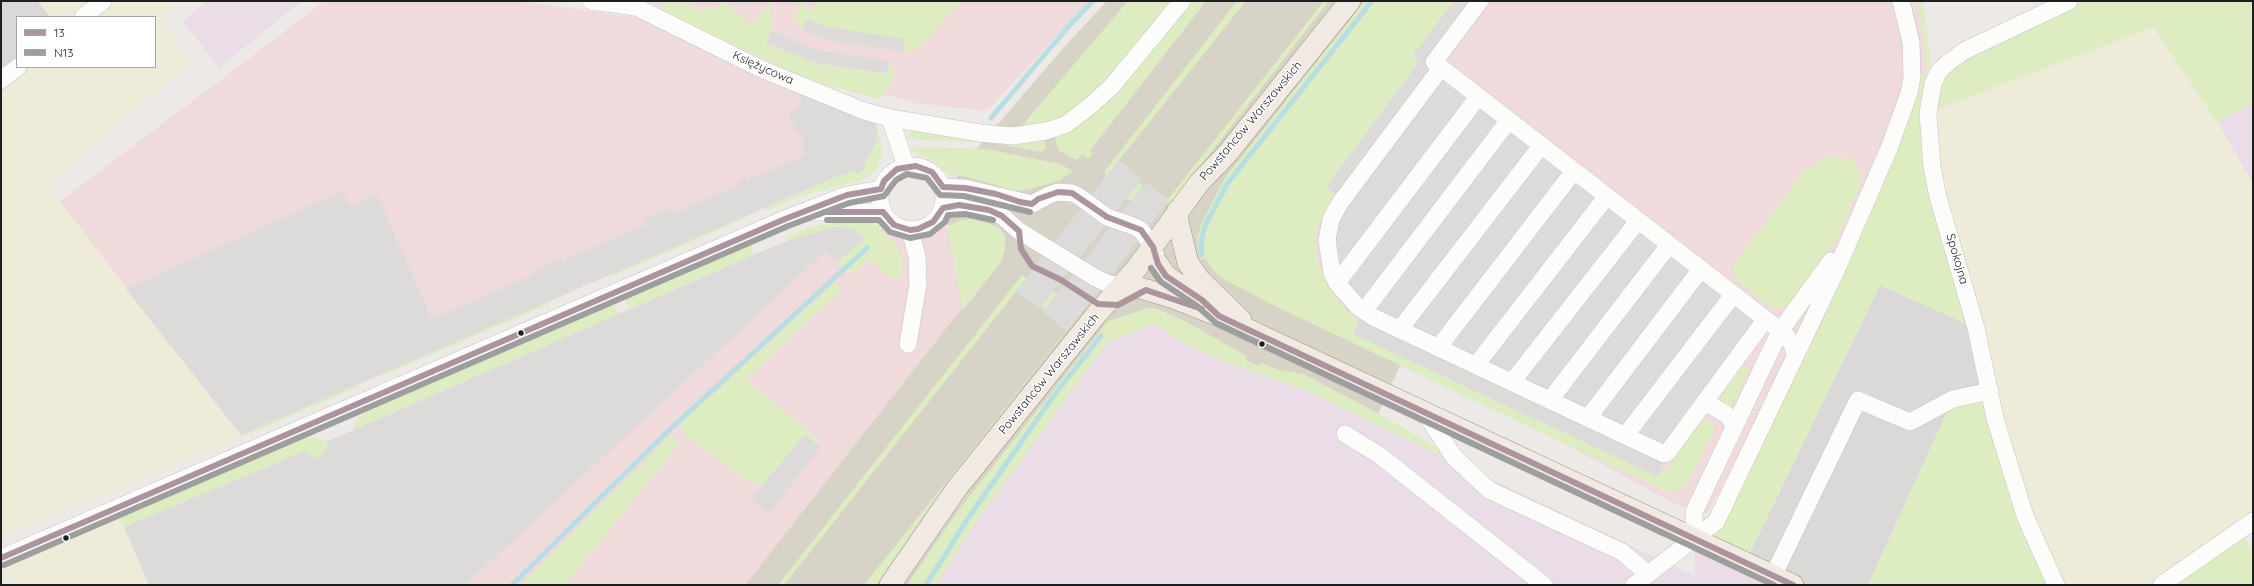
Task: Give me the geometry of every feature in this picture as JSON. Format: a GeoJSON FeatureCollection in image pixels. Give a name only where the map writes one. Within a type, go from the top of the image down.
{"type":"FeatureCollection","features":[{"type":"Feature","properties":{"kind":"main road","name":"Powstańców Warszawskich"},"geometry":{"type":"LineString","coordinates":[[890,585],[957,488],[1094,316],[1121,286],[1155,255],[1178,210],[1226,154],[1350,1]]}},
{"type":"Feature","properties":{"kind":"main road"},"geometry":{"type":"LineString","coordinates":[[1178,210],[1178,222],[1188,264],[1210,291],[1260,336]]}},
{"type":"Feature","properties":{"kind":"main road"},"geometry":{"type":"LineString","coordinates":[[1155,255],[1166,276],[1202,300],[1219,316]]}},
{"type":"Feature","properties":{"kind":"main road"},"geometry":{"type":"LineString","coordinates":[[1121,286],[1137,287],[1168,296],[1219,316],[1793,585]]}},
{"type":"Feature","properties":{"kind":"street"},"geometry":{"type":"LineString","coordinates":[[84,16],[103,1]]}},
{"type":"Feature","properties":{"kind":"street","name":"Księżycowa"},"geometry":{"type":"LineString","coordinates":[[591,1],[636,7],[759,68],[864,111],[890,118],[980,133],[1013,136],[1046,131],[1065,125],[1089,107],[1112,86],[1182,1]]}},
{"type":"Feature","properties":{"kind":"street"},"geometry":{"type":"LineString","coordinates":[[1480,1],[1434,62],[1780,331],[1790,340],[1794,355]]}},
{"type":"Feature","properties":{"kind":"street"},"geometry":{"type":"LineString","coordinates":[[1634,585],[1716,522],[1794,355],[1835,273],[1890,146],[1909,92],[1912,77],[1912,42],[1901,1]]}},
{"type":"Feature","properties":{"kind":"street","name":"Spokojna"},"geometry":{"type":"LineString","coordinates":[[2056,585],[2033,535],[2014,485],[1990,392],[1976,328],[1938,197],[1928,135],[1930,96],[1939,71],[1964,51],[2070,1]]}},
{"type":"Feature","properties":{"kind":"street"},"geometry":{"type":"LineString","coordinates":[[1,80],[17,68]]}},
{"type":"Feature","properties":{"kind":"street"},"geometry":{"type":"LineString","coordinates":[[1441,68],[1340,203],[1331,219],[1327,240],[1332,273],[1337,283],[1350,299],[1364,312],[1664,454],[1668,453],[1766,320]]}},
{"type":"Feature","properties":{"kind":"street"},"geometry":{"type":"LineString","coordinates":[[1337,283],[1478,97]]}},
{"type":"Feature","properties":{"kind":"street"},"geometry":{"type":"LineString","coordinates":[[890,118],[906,166]]}},
{"type":"Feature","properties":{"kind":"street"},"geometry":{"type":"LineString","coordinates":[[1364,312],[1509,120]]}},
{"type":"Feature","properties":{"kind":"street"},"geometry":{"type":"LineString","coordinates":[[1400,330],[1541,146]]}},
{"type":"Feature","properties":{"kind":"street"},"geometry":{"type":"LineString","coordinates":[[906,166],[924,168],[938,179],[943,187],[943,208],[933,222],[918,230],[910,230],[894,225],[883,212],[880,201],[881,189],[890,174],[906,166]]}},
{"type":"Feature","properties":{"kind":"street"},"geometry":{"type":"LineString","coordinates":[[1438,348],[1574,171]]}},
{"type":"Feature","properties":{"kind":"street"},"geometry":{"type":"LineString","coordinates":[[943,187],[965,188],[1032,204],[1049,194],[1058,192],[1072,193],[1080,197],[1107,217],[1141,230],[1155,255]]}},
{"type":"Feature","properties":{"kind":"street"},"geometry":{"type":"LineString","coordinates":[[1,558],[764,228],[847,195],[881,189]]}},
{"type":"Feature","properties":{"kind":"street"},"geometry":{"type":"LineString","coordinates":[[1476,365],[1607,196]]}},
{"type":"Feature","properties":{"kind":"street"},"geometry":{"type":"LineString","coordinates":[[943,208],[959,205],[989,210],[1002,216],[1019,231],[1096,278],[1109,284],[1121,286]]}},
{"type":"Feature","properties":{"kind":"street"},"geometry":{"type":"LineString","coordinates":[[806,212],[883,212]]}},
{"type":"Feature","properties":{"kind":"street"},"geometry":{"type":"LineString","coordinates":[[1512,382],[1638,221]]}},
{"type":"Feature","properties":{"kind":"street"},"geometry":{"type":"LineString","coordinates":[[1694,539],[1694,512],[1780,331],[1822,275],[1856,222]]}},
{"type":"Feature","properties":{"kind":"street"},"geometry":{"type":"LineString","coordinates":[[908,344],[918,284],[917,256],[910,230]]}},
{"type":"Feature","properties":{"kind":"street"},"geometry":{"type":"LineString","coordinates":[[1550,400],[1669,245]]}},
{"type":"Feature","properties":{"kind":"street"},"geometry":{"type":"LineString","coordinates":[[1588,418],[1701,269]]}},
{"type":"Feature","properties":{"kind":"street"},"geometry":{"type":"LineString","coordinates":[[1625,436],[1733,295]]}},
{"type":"Feature","properties":{"kind":"street"},"geometry":{"type":"LineString","coordinates":[[1773,576],[1858,400],[1910,422],[1953,399],[1990,392]]}},
{"type":"Feature","properties":{"kind":"street"},"geometry":{"type":"LineString","coordinates":[[1704,404],[1712,406],[1726,414],[1735,426]]}},
{"type":"Feature","properties":{"kind":"street"},"geometry":{"type":"LineString","coordinates":[[1425,413],[1454,457],[1489,490],[1622,552],[1648,574]]}},
{"type":"Feature","properties":{"kind":"street"},"geometry":{"type":"LineString","coordinates":[[1344,434],[1379,455],[1544,585]]}},
{"type":"Feature","properties":{"kind":"street"},"geometry":{"type":"LineString","coordinates":[[2161,585],[2253,521]]}},
{"type":"Feature","properties":{"kind":"shaded area"},"geometry":{"type":"Polygon","coordinates":[[[1,1],[38,1],[49,16],[16,16],[16,64],[1,75],[1,1]]]}},
{"type":"Feature","properties":{"kind":"shaded area"},"geometry":{"type":"Polygon","coordinates":[[[38,1],[184,1],[160,20],[191,62],[47,185],[242,437],[1,537],[1,75],[16,68],[156,68],[156,16],[49,16],[38,1]]]}},
{"type":"Feature","properties":{"kind":"shaded area"},"geometry":{"type":"Polygon","coordinates":[[[207,1],[302,1],[219,68],[183,21],[207,1]]]}},
{"type":"Feature","properties":{"kind":"shaded area"},"geometry":{"type":"Polygon","coordinates":[[[325,1],[519,1],[639,18],[736,67],[785,89],[801,93],[876,124],[877,130],[817,185],[241,435],[59,202],[325,1]]]}},
{"type":"Feature","properties":{"kind":"shaded area"},"geometry":{"type":"Polygon","coordinates":[[[646,1],[1089,1],[987,111],[915,103],[782,63],[646,1]]]}},
{"type":"Feature","properties":{"kind":"shaded area"},"geometry":{"type":"Polygon","coordinates":[[[1107,1],[1394,1],[1292,131],[1307,315],[1403,359],[1374,423],[1300,388],[1225,362],[1189,346],[1156,324],[1107,343],[974,525],[936,585],[745,585],[962,308],[946,209],[960,168],[1066,45],[1107,1]]]}},
{"type":"Feature","properties":{"kind":"shaded area"},"geometry":{"type":"Polygon","coordinates":[[[1394,1],[1923,1],[1931,63],[1795,355],[1707,514],[1694,512],[1668,500],[1490,403],[1307,315],[1292,131],[1394,1]]]}},
{"type":"Feature","properties":{"kind":"shaded area"},"geometry":{"type":"Polygon","coordinates":[[[1454,1],[1480,1],[1434,62],[1765,320],[1668,453],[1657,476],[1353,334],[1364,311],[1330,263],[1342,200],[1326,187],[1419,62],[1413,56],[1454,1]]]}},
{"type":"Feature","properties":{"kind":"shaded area"},"geometry":{"type":"Polygon","coordinates":[[[807,19],[827,27],[905,39],[904,51],[828,40],[802,29],[807,19]]]}},
{"type":"Feature","properties":{"kind":"shaded area"},"geometry":{"type":"Polygon","coordinates":[[[2153,27],[2217,122],[2253,184],[2253,521],[2161,585],[2056,585],[1995,418],[1928,113],[2153,27]]]}},
{"type":"Feature","properties":{"kind":"shaded area"},"geometry":{"type":"Polygon","coordinates":[[[772,31],[815,50],[889,61],[887,73],[817,63],[767,43],[772,31]]]}},
{"type":"Feature","properties":{"kind":"shaded area"},"geometry":{"type":"Polygon","coordinates":[[[801,93],[876,124],[878,138],[863,166],[864,170],[856,174],[854,170],[817,185],[241,435],[126,289],[343,191],[350,206],[377,194],[432,319],[535,274],[534,270],[561,259],[562,261],[646,225],[644,220],[670,208],[673,214],[739,185],[738,182],[746,178],[747,180],[806,155],[801,143],[804,141],[802,133],[798,135],[788,113],[800,105],[801,93]]]}},
{"type":"Feature","properties":{"kind":"shaded area"},"geometry":{"type":"Polygon","coordinates":[[[2253,103],[2253,184],[2217,122],[2253,103]]]}},
{"type":"Feature","properties":{"kind":"shaded area"},"geometry":{"type":"Polygon","coordinates":[[[1119,160],[1142,179],[1039,309],[1016,291],[1119,160]]]}},
{"type":"Feature","properties":{"kind":"shaded area"},"geometry":{"type":"Polygon","coordinates":[[[1146,182],[1169,200],[1097,294],[1066,331],[1043,312],[1146,182]]]}},
{"type":"Feature","properties":{"kind":"shaded area"},"geometry":{"type":"Polygon","coordinates":[[[875,224],[897,236],[913,239],[948,226],[962,308],[745,585],[149,585],[124,527],[305,451],[784,242],[875,224]]]}},
{"type":"Feature","properties":{"kind":"shaded area"},"geometry":{"type":"Polygon","coordinates":[[[834,227],[853,229],[865,239],[838,261],[826,251],[465,585],[149,585],[124,527],[305,451],[315,459],[323,454],[328,446],[326,442],[784,242],[834,227]]]}},
{"type":"Feature","properties":{"kind":"shaded area"},"geometry":{"type":"Polygon","coordinates":[[[1880,285],[1976,328],[1990,391],[1953,399],[1868,585],[1793,585],[1745,563],[1880,285]]]}},
{"type":"Feature","properties":{"kind":"shaded area"},"geometry":{"type":"Polygon","coordinates":[[[1156,324],[1189,346],[1225,362],[1300,388],[1695,576],[1694,539],[1793,585],[936,585],[974,525],[1107,343],[1156,324]]]}},
{"type":"Feature","properties":{"kind":"shaded area"},"geometry":{"type":"Polygon","coordinates":[[[805,435],[821,447],[768,514],[751,499],[805,435]]]}},
{"type":"Feature","properties":{"kind":"shaded area"},"geometry":{"type":"Polygon","coordinates":[[[119,516],[149,585],[21,585],[16,580],[4,576],[14,559],[119,516]]]}},
{"type":"Feature","properties":{"kind":"green space"},"geometry":{"type":"Polygon","coordinates":[[[662,1],[680,1],[697,9],[718,7],[725,2],[751,25],[772,2],[770,10],[773,26],[766,44],[817,64],[888,74],[890,62],[894,70],[892,83],[884,96],[879,99],[816,82],[780,67],[663,11],[662,1]]]}},
{"type":"Feature","properties":{"kind":"green space"},"geometry":{"type":"Polygon","coordinates":[[[819,1],[962,1],[919,48],[910,52],[904,51],[905,39],[827,27],[807,18],[803,27],[800,27],[796,17],[800,2],[810,11],[819,1]]]}},
{"type":"Feature","properties":{"kind":"green space"},"geometry":{"type":"Polygon","coordinates":[[[1128,1],[1182,1],[1089,107],[1013,136],[1128,1]]]}},
{"type":"Feature","properties":{"kind":"green space"},"geometry":{"type":"Polygon","coordinates":[[[1189,1],[1206,1],[1090,151],[1093,154],[1088,159],[1082,155],[1077,160],[1059,151],[1054,135],[1189,1]]]}},
{"type":"Feature","properties":{"kind":"green space"},"geometry":{"type":"Polygon","coordinates":[[[1237,1],[1246,1],[1116,164],[1165,203],[1324,1],[1329,1],[1170,205],[1166,202],[1161,209],[1130,200],[1102,182],[1106,174],[1104,172],[1237,1]]]}},
{"type":"Feature","properties":{"kind":"green space"},"geometry":{"type":"Polygon","coordinates":[[[1365,1],[1454,1],[1413,56],[1419,61],[1328,208],[1315,234],[1317,258],[1327,284],[1338,302],[1359,321],[1353,334],[1656,476],[1666,470],[1691,432],[1704,419],[1709,420],[1714,427],[1713,434],[1686,486],[1667,492],[1277,307],[1218,276],[1205,258],[1200,260],[1197,239],[1201,225],[1225,178],[1365,1]]]}},
{"type":"Feature","properties":{"kind":"green space"},"geometry":{"type":"Polygon","coordinates":[[[1915,1],[1923,1],[1931,63],[1926,74],[1924,40],[1918,6],[1915,1]]]}},
{"type":"Feature","properties":{"kind":"green space"},"geometry":{"type":"Polygon","coordinates":[[[2069,1],[2253,1],[2253,103],[2217,122],[2153,27],[1928,113],[1976,328],[1880,285],[1745,563],[1694,539],[1735,481],[1912,77],[1939,71],[2069,1]]]}},
{"type":"Feature","properties":{"kind":"green space"},"geometry":{"type":"Polygon","coordinates":[[[914,129],[1042,138],[1045,140],[1046,149],[1041,152],[988,142],[917,140],[907,137],[914,129]]]}},
{"type":"Feature","properties":{"kind":"green space"},"geometry":{"type":"Polygon","coordinates":[[[877,130],[880,136],[882,156],[875,170],[868,176],[860,181],[804,195],[769,210],[765,208],[863,166],[878,138],[877,130]]]}},
{"type":"Feature","properties":{"kind":"green space"},"geometry":{"type":"Polygon","coordinates":[[[910,148],[987,149],[1060,164],[1073,171],[1060,180],[1031,189],[1016,191],[956,174],[953,178],[930,159],[920,156],[910,148]]]}},
{"type":"Feature","properties":{"kind":"green space"},"geometry":{"type":"Polygon","coordinates":[[[1835,156],[1844,157],[1853,162],[1859,171],[1861,184],[1837,238],[1790,305],[1779,308],[1770,307],[1735,279],[1733,266],[1802,174],[1825,158],[1835,156]]]}},
{"type":"Feature","properties":{"kind":"green space"},"geometry":{"type":"Polygon","coordinates":[[[748,215],[748,217],[613,276],[612,274],[748,215]]]}},
{"type":"Feature","properties":{"kind":"green space"},"geometry":{"type":"Polygon","coordinates":[[[972,219],[999,227],[1005,236],[1005,249],[1001,262],[964,309],[962,308],[948,226],[961,220],[972,219]]]}},
{"type":"Feature","properties":{"kind":"green space"},"geometry":{"type":"Polygon","coordinates":[[[862,220],[875,224],[896,245],[902,261],[903,273],[897,279],[888,276],[870,259],[851,275],[838,261],[864,239],[853,229],[810,234],[788,241],[786,236],[815,226],[862,220]]]}},
{"type":"Feature","properties":{"kind":"green space"},"geometry":{"type":"Polygon","coordinates":[[[750,244],[754,255],[630,309],[625,298],[750,244]]]}},
{"type":"Feature","properties":{"kind":"green space"},"geometry":{"type":"Polygon","coordinates":[[[1022,275],[1027,279],[1062,295],[1081,308],[1082,312],[943,488],[876,585],[864,585],[1068,329],[1018,289],[784,585],[778,585],[1022,275]]]}},
{"type":"Feature","properties":{"kind":"green space"},"geometry":{"type":"Polygon","coordinates":[[[835,282],[841,290],[840,294],[813,316],[746,379],[818,439],[816,444],[805,436],[764,484],[748,482],[682,432],[680,425],[835,282]]]}},
{"type":"Feature","properties":{"kind":"green space"},"geometry":{"type":"Polygon","coordinates":[[[550,301],[551,303],[379,377],[378,375],[550,301]]]}},
{"type":"Feature","properties":{"kind":"green space"},"geometry":{"type":"Polygon","coordinates":[[[615,304],[619,314],[353,430],[358,418],[369,410],[615,304]]]}},
{"type":"Feature","properties":{"kind":"green space"},"geometry":{"type":"Polygon","coordinates":[[[1148,308],[1157,309],[1181,319],[1247,356],[1246,360],[1259,366],[1262,363],[1279,370],[1303,374],[1378,413],[1434,446],[1448,459],[1300,388],[1225,362],[1189,346],[1156,324],[1107,343],[974,525],[936,585],[907,585],[957,512],[1108,321],[1148,308]]]}},
{"type":"Feature","properties":{"kind":"green space"},"geometry":{"type":"Polygon","coordinates":[[[1741,367],[1747,367],[1748,371],[1734,404],[1727,406],[1721,401],[1720,397],[1741,367]]]}},
{"type":"Feature","properties":{"kind":"green space"},"geometry":{"type":"Polygon","coordinates":[[[359,384],[360,386],[242,437],[241,435],[359,384]]]}},
{"type":"Feature","properties":{"kind":"green space"},"geometry":{"type":"Polygon","coordinates":[[[1990,391],[2056,585],[1868,585],[1953,399],[1990,391]]]}},
{"type":"Feature","properties":{"kind":"green space"},"geometry":{"type":"Polygon","coordinates":[[[671,435],[680,443],[565,585],[521,585],[671,435]]]}},
{"type":"Feature","properties":{"kind":"green space"},"geometry":{"type":"Polygon","coordinates":[[[313,437],[326,442],[328,446],[323,454],[315,459],[305,451],[124,527],[119,516],[300,439],[313,437]]]}},
{"type":"Feature","properties":{"kind":"green space"},"geometry":{"type":"Polygon","coordinates":[[[2240,530],[2253,552],[2253,585],[2161,585],[2240,530]]]}},
{"type":"Feature","properties":{"kind":"waterway"},"geometry":{"type":"LineString","coordinates":[[991,118],[1068,27],[1093,1]]}},
{"type":"Feature","properties":{"kind":"waterway"},"geometry":{"type":"LineString","coordinates":[[1202,255],[1201,241],[1205,226],[1227,184],[1372,1]]}},
{"type":"Feature","properties":{"kind":"waterway"},"geometry":{"type":"LineString","coordinates":[[512,585],[665,434],[867,248]]}},
{"type":"Feature","properties":{"kind":"waterway"},"geometry":{"type":"LineString","coordinates":[[926,585],[969,517],[1052,398],[1101,336]]}},
{"type":"Feature","properties":{"kind":"transit line","name":"13"},"geometry":{"type":"LineString","coordinates":[[1,558],[785,219],[847,195],[881,189],[884,181],[897,169],[916,166],[932,172],[943,187],[965,188],[996,194],[1020,202],[1032,204],[1038,199],[1058,192],[1072,193],[1107,217],[1141,230],[1153,247],[1158,264],[1166,276],[1202,300],[1219,316],[1793,585]]}},
{"type":"Feature","properties":{"kind":"transit line","name":"N13"},"geometry":{"type":"LineString","coordinates":[[4,565],[788,226],[849,203],[884,196],[896,180],[907,174],[927,178],[940,195],[964,196],[1030,212]]}},
{"type":"Feature","properties":{"kind":"transit line","name":"13"},"geometry":{"type":"LineString","coordinates":[[825,212],[883,212],[894,225],[910,230],[918,229],[933,222],[943,208],[959,205],[989,210],[1002,216],[1019,231],[1021,249],[1032,266],[1061,280],[1098,304],[1118,305],[1146,290],[1202,309]]}},
{"type":"Feature","properties":{"kind":"transit line","name":"N13"},"geometry":{"type":"LineString","coordinates":[[827,220],[879,220],[890,232],[910,238],[930,234],[945,222],[948,215],[965,214],[993,220]]}},
{"type":"Feature","properties":{"kind":"transit line","name":"N13"},"geometry":{"type":"LineString","coordinates":[[1151,268],[1161,282],[1197,306],[1216,323],[1774,585]]}}]}
